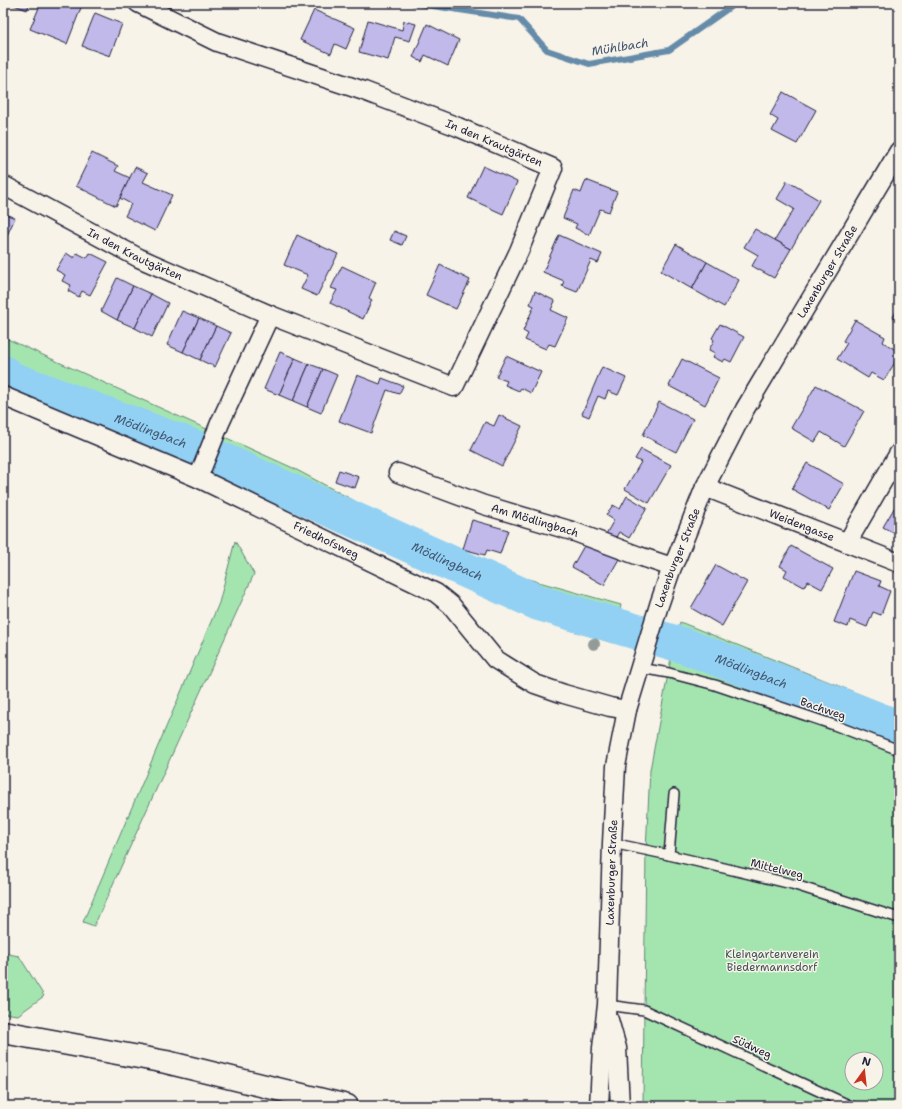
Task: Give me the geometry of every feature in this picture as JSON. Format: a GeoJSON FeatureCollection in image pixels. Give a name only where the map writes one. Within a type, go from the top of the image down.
{"type":"FeatureCollection","features":[{"type":"Feature","properties":{"kind":"main road"},"geometry":{"type":"LineString","coordinates":[[3,1032],[166,1062],[347,1106]]}},
{"type":"Feature","properties":{"kind":"street","name":"In den Krautgärten"},"geometry":{"type":"LineString","coordinates":[[3,185],[140,258],[270,315],[454,387],[519,251],[553,168],[458,127],[364,91],[217,42],[138,3]]}},
{"type":"Feature","properties":{"kind":"street","name":"Laxenburger Straße"},"geometry":{"type":"LineString","coordinates":[[599,1106],[602,1048],[607,1009],[616,766],[628,710],[641,665],[672,567],[704,487],[745,409],[899,150]]}},
{"type":"Feature","properties":{"kind":"street"},"geometry":{"type":"LineString","coordinates":[[198,478],[220,424],[270,315]]}},
{"type":"Feature","properties":{"kind":"street","name":"Friedhofsweg"},"geometry":{"type":"LineString","coordinates":[[3,396],[198,478],[436,593],[451,606],[495,659],[535,684],[610,707],[628,710]]}},
{"type":"Feature","properties":{"kind":"street"},"geometry":{"type":"LineString","coordinates":[[847,543],[899,453]]}},
{"type":"Feature","properties":{"kind":"street","name":"Am Mödlingbach"},"geometry":{"type":"LineString","coordinates":[[398,473],[484,504],[572,531],[672,567]]}},
{"type":"Feature","properties":{"kind":"street","name":"Weidengasse"},"geometry":{"type":"LineString","coordinates":[[704,487],[899,563]]}},
{"type":"Feature","properties":{"kind":"street","name":"Laxenburger Straße"},"geometry":{"type":"LineString","coordinates":[[607,1009],[617,1048],[620,1106]]}},
{"type":"Feature","properties":{"kind":"lane","name":"Bachweg"},"geometry":{"type":"LineString","coordinates":[[641,665],[715,685],[834,725],[899,750]]}},
{"type":"Feature","properties":{"kind":"lane"},"geometry":{"type":"LineString","coordinates":[[669,855],[674,794]]}},
{"type":"Feature","properties":{"kind":"lane","name":"Mittelweg"},"geometry":{"type":"LineString","coordinates":[[612,843],[792,884],[899,918]]}},
{"type":"Feature","properties":{"kind":"lane","name":"Südweg"},"geometry":{"type":"LineString","coordinates":[[607,1009],[644,1010],[851,1106]]}},
{"type":"Feature","properties":{"kind":"green space"},"geometry":{"type":"Polygon","coordinates":[[[3,337],[293,468],[471,563],[621,605],[613,643],[557,626],[248,484],[8,387],[3,384],[3,337]]]}},
{"type":"Feature","properties":{"kind":"green space"},"geometry":{"type":"Polygon","coordinates":[[[235,541],[254,574],[94,926],[83,922],[219,603],[235,541]]]}},
{"type":"Feature","properties":{"kind":"green space","name":"Kleingartenverein Biedermannsdorf"},"geometry":{"type":"Polygon","coordinates":[[[680,622],[899,710],[899,1106],[643,1106],[646,850],[650,770],[671,658],[680,622]]]}},
{"type":"Feature","properties":{"kind":"green space"},"geometry":{"type":"Polygon","coordinates":[[[3,953],[19,956],[44,996],[18,1015],[3,1013],[3,953]]]}},
{"type":"Feature","properties":{"kind":"building"},"geometry":{"type":"Polygon","coordinates":[[[9,3],[30,3],[27,10],[9,3]]]}},
{"type":"Feature","properties":{"kind":"building"},"geometry":{"type":"Polygon","coordinates":[[[41,3],[76,3],[82,5],[67,44],[30,29],[41,3]]]}},
{"type":"Feature","properties":{"kind":"building"},"geometry":{"type":"Polygon","coordinates":[[[314,10],[355,28],[346,49],[335,44],[331,54],[300,40],[314,10]]]}},
{"type":"Feature","properties":{"kind":"building"},"geometry":{"type":"Polygon","coordinates":[[[95,13],[122,24],[110,56],[82,46],[95,13]]]}},
{"type":"Feature","properties":{"kind":"building"},"geometry":{"type":"Polygon","coordinates":[[[368,20],[402,30],[404,21],[416,24],[410,41],[395,37],[388,60],[359,52],[368,20]]]}},
{"type":"Feature","properties":{"kind":"building"},"geometry":{"type":"Polygon","coordinates":[[[427,24],[459,40],[448,66],[425,55],[422,62],[413,57],[427,24]]]}},
{"type":"Feature","properties":{"kind":"building"},"geometry":{"type":"Polygon","coordinates":[[[783,92],[816,110],[797,144],[772,131],[778,120],[770,115],[783,92]]]}},
{"type":"Feature","properties":{"kind":"building"},"geometry":{"type":"Polygon","coordinates":[[[92,153],[118,166],[115,171],[130,178],[116,206],[76,186],[92,153]]]}},
{"type":"Feature","properties":{"kind":"building"},"geometry":{"type":"Polygon","coordinates":[[[483,166],[517,182],[503,214],[468,198],[483,166]]]}},
{"type":"Feature","properties":{"kind":"building"},"geometry":{"type":"Polygon","coordinates":[[[135,167],[148,173],[143,182],[172,195],[155,231],[125,216],[131,204],[120,198],[135,167]]]}},
{"type":"Feature","properties":{"kind":"building"},"geometry":{"type":"Polygon","coordinates":[[[586,180],[617,192],[609,212],[600,209],[589,235],[575,228],[577,224],[563,218],[574,190],[581,193],[586,180]]]}},
{"type":"Feature","properties":{"kind":"building"},"geometry":{"type":"Polygon","coordinates":[[[787,181],[819,200],[791,249],[775,240],[794,209],[777,199],[787,181]]]}},
{"type":"Feature","properties":{"kind":"building"},"geometry":{"type":"Polygon","coordinates":[[[3,213],[15,218],[3,244],[3,213]]]}},
{"type":"Feature","properties":{"kind":"building"},"geometry":{"type":"Polygon","coordinates":[[[755,229],[791,249],[774,278],[752,266],[758,255],[744,247],[755,229]]]}},
{"type":"Feature","properties":{"kind":"building"},"geometry":{"type":"Polygon","coordinates":[[[394,231],[406,236],[402,245],[390,240],[394,231]]]}},
{"type":"Feature","properties":{"kind":"building"},"geometry":{"type":"Polygon","coordinates":[[[297,235],[338,254],[317,296],[301,289],[308,275],[284,265],[297,235]]]}},
{"type":"Feature","properties":{"kind":"building"},"geometry":{"type":"Polygon","coordinates":[[[559,235],[602,254],[598,263],[591,260],[577,292],[562,286],[564,281],[543,272],[559,235]]]}},
{"type":"Feature","properties":{"kind":"building"},"geometry":{"type":"Polygon","coordinates":[[[676,244],[707,262],[692,289],[661,271],[676,244]]]}},
{"type":"Feature","properties":{"kind":"building"},"geometry":{"type":"Polygon","coordinates":[[[66,253],[74,258],[77,253],[87,258],[90,253],[108,262],[90,295],[82,291],[79,297],[68,291],[71,285],[62,281],[65,275],[56,270],[66,253]]]}},
{"type":"Feature","properties":{"kind":"building"},"geometry":{"type":"Polygon","coordinates":[[[707,262],[739,280],[724,307],[692,289],[707,262]]]}},
{"type":"Feature","properties":{"kind":"building"},"geometry":{"type":"Polygon","coordinates":[[[440,265],[470,280],[456,309],[426,295],[440,265]]]}},
{"type":"Feature","properties":{"kind":"building"},"geometry":{"type":"Polygon","coordinates":[[[342,266],[376,282],[369,298],[372,300],[363,319],[330,303],[337,290],[331,288],[342,266]]]}},
{"type":"Feature","properties":{"kind":"building"},"geometry":{"type":"Polygon","coordinates":[[[117,278],[133,286],[117,320],[101,311],[117,278]]]}},
{"type":"Feature","properties":{"kind":"building"},"geometry":{"type":"Polygon","coordinates":[[[133,286],[151,294],[135,328],[117,320],[133,286]]]}},
{"type":"Feature","properties":{"kind":"building"},"geometry":{"type":"Polygon","coordinates":[[[535,291],[555,301],[551,310],[568,318],[555,346],[549,344],[546,349],[525,340],[528,334],[523,331],[534,306],[530,304],[535,291]]]}},
{"type":"Feature","properties":{"kind":"building"},"geometry":{"type":"Polygon","coordinates":[[[151,294],[168,303],[152,337],[135,328],[151,294]]]}},
{"type":"Feature","properties":{"kind":"building"},"geometry":{"type":"Polygon","coordinates":[[[899,307],[899,321],[893,317],[899,307]]]}},
{"type":"Feature","properties":{"kind":"building"},"geometry":{"type":"Polygon","coordinates":[[[182,311],[199,318],[183,352],[167,345],[182,311]]]}},
{"type":"Feature","properties":{"kind":"building"},"geometry":{"type":"Polygon","coordinates":[[[199,318],[216,326],[200,360],[183,352],[199,318]]]}},
{"type":"Feature","properties":{"kind":"building"},"geometry":{"type":"Polygon","coordinates":[[[855,320],[885,337],[883,342],[899,352],[899,356],[884,380],[871,373],[868,378],[837,359],[847,343],[843,341],[855,320]]]}},
{"type":"Feature","properties":{"kind":"building"},"geometry":{"type":"Polygon","coordinates":[[[720,324],[744,337],[731,362],[725,359],[723,362],[713,357],[715,353],[709,350],[714,340],[712,338],[720,324]]]}},
{"type":"Feature","properties":{"kind":"building"},"geometry":{"type":"Polygon","coordinates":[[[216,326],[231,333],[215,367],[200,360],[216,326]]]}},
{"type":"Feature","properties":{"kind":"building"},"geometry":{"type":"Polygon","coordinates":[[[280,352],[295,358],[279,395],[264,389],[280,352]]]}},
{"type":"Feature","properties":{"kind":"building"},"geometry":{"type":"Polygon","coordinates":[[[506,356],[541,372],[531,393],[521,388],[519,391],[505,385],[507,381],[496,377],[506,356]]]}},
{"type":"Feature","properties":{"kind":"building"},"geometry":{"type":"Polygon","coordinates":[[[295,358],[309,364],[293,401],[279,395],[295,358]]]}},
{"type":"Feature","properties":{"kind":"building"},"geometry":{"type":"Polygon","coordinates":[[[682,359],[719,378],[705,405],[669,386],[682,359]]]}},
{"type":"Feature","properties":{"kind":"building"},"geometry":{"type":"Polygon","coordinates":[[[309,364],[323,369],[307,407],[293,401],[309,364]]]}},
{"type":"Feature","properties":{"kind":"building"},"geometry":{"type":"Polygon","coordinates":[[[602,367],[626,378],[618,395],[608,391],[605,399],[598,396],[589,417],[582,414],[602,367]]]}},
{"type":"Feature","properties":{"kind":"building"},"geometry":{"type":"Polygon","coordinates":[[[323,369],[337,375],[321,413],[307,407],[323,369]]]}},
{"type":"Feature","properties":{"kind":"building"},"geometry":{"type":"Polygon","coordinates":[[[357,375],[380,384],[382,378],[403,386],[399,394],[387,390],[371,433],[339,421],[357,375]]]}},
{"type":"Feature","properties":{"kind":"building"},"geometry":{"type":"Polygon","coordinates":[[[816,385],[864,411],[844,446],[821,432],[815,442],[791,428],[816,385]]]}},
{"type":"Feature","properties":{"kind":"building"},"geometry":{"type":"Polygon","coordinates":[[[659,402],[693,419],[676,452],[643,435],[659,402]]]}},
{"type":"Feature","properties":{"kind":"building"},"geometry":{"type":"Polygon","coordinates":[[[499,415],[522,426],[502,466],[471,450],[485,422],[494,426],[499,415]]]}},
{"type":"Feature","properties":{"kind":"building"},"geometry":{"type":"Polygon","coordinates":[[[641,449],[671,465],[649,503],[625,489],[641,462],[635,459],[641,449]]]}},
{"type":"Feature","properties":{"kind":"building"},"geometry":{"type":"Polygon","coordinates":[[[807,463],[844,484],[829,510],[792,489],[807,463]]]}},
{"type":"Feature","properties":{"kind":"building"},"geometry":{"type":"Polygon","coordinates":[[[339,470],[359,477],[355,488],[335,481],[339,470]]]}},
{"type":"Feature","properties":{"kind":"building"},"geometry":{"type":"Polygon","coordinates":[[[627,496],[647,508],[629,538],[619,532],[615,539],[606,534],[614,520],[606,515],[613,505],[620,509],[627,496]]]}},
{"type":"Feature","properties":{"kind":"building"},"geometry":{"type":"Polygon","coordinates":[[[899,500],[899,536],[883,527],[899,500]]]}},
{"type":"Feature","properties":{"kind":"building"},"geometry":{"type":"Polygon","coordinates":[[[472,520],[508,530],[500,554],[487,550],[485,555],[463,549],[472,520]]]}},
{"type":"Feature","properties":{"kind":"building"},"geometry":{"type":"Polygon","coordinates":[[[585,544],[619,559],[604,585],[572,567],[585,544]]]}},
{"type":"Feature","properties":{"kind":"building"},"geometry":{"type":"Polygon","coordinates":[[[791,546],[833,569],[822,589],[807,581],[804,587],[784,576],[787,570],[780,566],[791,546]]]}},
{"type":"Feature","properties":{"kind":"building"},"geometry":{"type":"Polygon","coordinates":[[[716,565],[747,582],[722,626],[691,608],[716,565]]]}},
{"type":"Feature","properties":{"kind":"building"},"geometry":{"type":"Polygon","coordinates":[[[854,571],[881,581],[879,586],[890,591],[881,615],[873,612],[867,627],[850,620],[848,627],[834,622],[854,571]]]}},
{"type":"Feature","properties":{"kind":"building"},"geometry":{"type":"Polygon","coordinates":[[[899,608],[899,620],[895,619],[899,608]]]}},
{"type":"Feature","properties":{"kind":"waterway","name":"Mühlbach"},"geometry":{"type":"LineString","coordinates":[[413,3],[519,19],[547,50],[589,64],[669,50],[736,3]]}},
{"type":"Feature","properties":{"kind":"waterway","name":"Mödlingbach"},"geometry":{"type":"LineString","coordinates":[[3,373],[11,379],[188,445],[539,603],[685,646],[899,728]]}}]}
